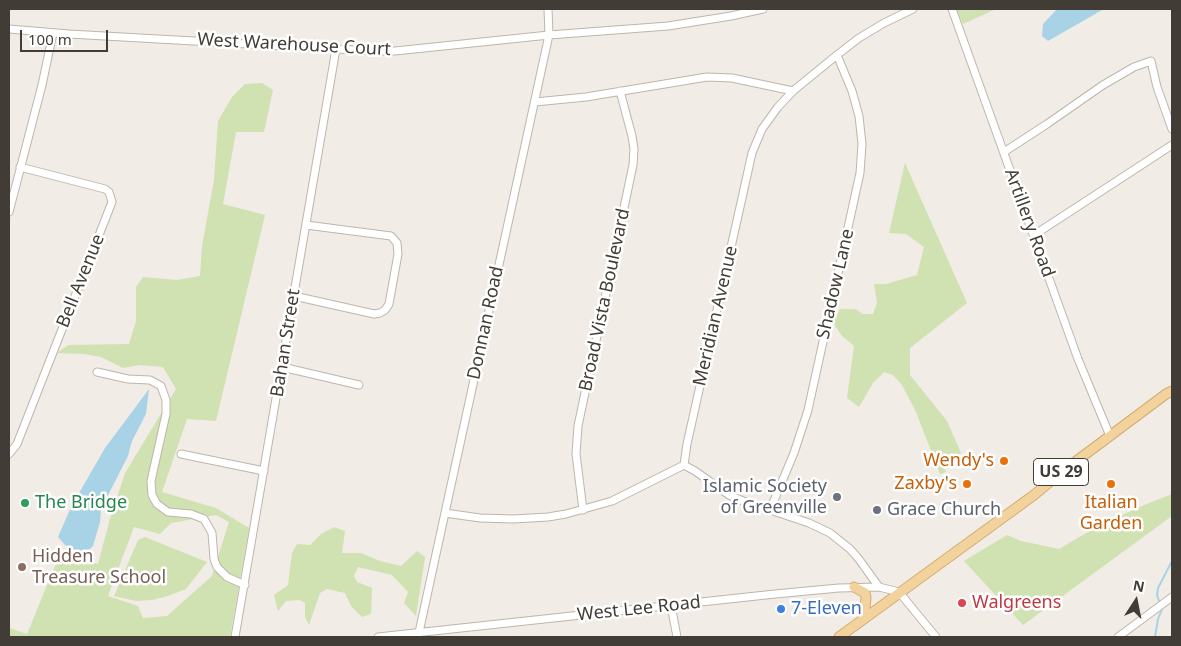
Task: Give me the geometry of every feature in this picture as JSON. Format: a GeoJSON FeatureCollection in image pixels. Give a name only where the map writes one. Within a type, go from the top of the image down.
{"type":"FeatureCollection","features":[{"type":"Feature","properties":{"kind":"main road","name":"US 29"},"geometry":{"type":"LineString","coordinates":[[839,637],[1034,495],[1169,392],[1172,385]]}},
{"type":"Feature","properties":{"kind":"main road"},"geometry":{"type":"LineString","coordinates":[[854,587],[864,593],[866,597],[864,619]]}},
{"type":"Feature","properties":{"kind":"street","name":"Donnan Road"},"geometry":{"type":"LineString","coordinates":[[419,635],[550,35],[548,9]]}},
{"type":"Feature","properties":{"kind":"street","name":"West Warehouse Court"},"geometry":{"type":"LineString","coordinates":[[9,29],[395,51],[550,35],[668,26],[763,9]]}},
{"type":"Feature","properties":{"kind":"street","name":"Meridian Avenue"},"geometry":{"type":"LineString","coordinates":[[684,465],[687,444],[752,153],[758,136],[766,123],[793,91],[860,38],[912,9]]}},
{"type":"Feature","properties":{"kind":"street","name":"Artillery Road"},"geometry":{"type":"LineString","coordinates":[[952,9],[1078,359],[1110,436]]}},
{"type":"Feature","properties":{"kind":"street"},"geometry":{"type":"LineString","coordinates":[[9,212],[42,85],[53,33]]}},
{"type":"Feature","properties":{"kind":"street","name":"Bahan Street"},"geometry":{"type":"LineString","coordinates":[[235,637],[336,49]]}},
{"type":"Feature","properties":{"kind":"street","name":"Shadow Lane"},"geometry":{"type":"LineString","coordinates":[[770,510],[794,453],[808,410],[860,173],[862,144],[859,116],[852,91],[837,55]]}},
{"type":"Feature","properties":{"kind":"street"},"geometry":{"type":"LineString","coordinates":[[1004,152],[1048,124],[1103,84],[1134,66],[1150,61],[1172,129]]}},
{"type":"Feature","properties":{"kind":"street"},"geometry":{"type":"LineString","coordinates":[[535,102],[567,100],[689,79],[719,77],[756,82],[793,91]]}},
{"type":"Feature","properties":{"kind":"street","name":"Broad Vista Boulevard"},"geometry":{"type":"LineString","coordinates":[[583,510],[576,454],[578,426],[625,212],[633,165],[634,149],[632,136],[620,91]]}},
{"type":"Feature","properties":{"kind":"street"},"geometry":{"type":"LineString","coordinates":[[1034,235],[1172,145]]}},
{"type":"Feature","properties":{"kind":"street","name":"Bell Avenue"},"geometry":{"type":"LineString","coordinates":[[9,454],[17,444],[112,205],[112,197],[105,189],[20,167]]}},
{"type":"Feature","properties":{"kind":"street"},"geometry":{"type":"LineString","coordinates":[[294,296],[374,314],[380,313],[385,310],[388,304],[398,254],[397,243],[391,236],[306,224]]}},
{"type":"Feature","properties":{"kind":"street"},"geometry":{"type":"LineString","coordinates":[[282,367],[359,385]]}},
{"type":"Feature","properties":{"kind":"street"},"geometry":{"type":"LineString","coordinates":[[97,372],[128,379],[150,380],[161,386],[166,400],[166,414],[151,481],[152,495],[157,504],[168,512],[191,514],[204,519],[212,533],[214,559],[217,567],[227,577],[245,585]]}},
{"type":"Feature","properties":{"kind":"street"},"geometry":{"type":"LineString","coordinates":[[180,454],[264,471]]}},
{"type":"Feature","properties":{"kind":"street"},"geometry":{"type":"LineString","coordinates":[[445,513],[480,518],[513,519],[548,517],[583,510],[612,501],[684,465],[729,495],[809,523],[834,536],[858,558],[879,587]]}},
{"type":"Feature","properties":{"kind":"street","name":"West Lee Road"},"geometry":{"type":"LineString","coordinates":[[378,637],[419,635],[671,605],[854,587],[879,587],[899,592]]}},
{"type":"Feature","properties":{"kind":"street"},"geometry":{"type":"LineString","coordinates":[[899,592],[936,637]]}},
{"type":"Feature","properties":{"kind":"street"},"geometry":{"type":"LineString","coordinates":[[1118,637],[1172,597]]}},
{"type":"Feature","properties":{"kind":"street"},"geometry":{"type":"LineString","coordinates":[[671,605],[677,637]]}},
{"type":"Feature","properties":{"kind":"green space"},"geometry":{"type":"Polygon","coordinates":[[[956,9],[996,9],[963,24],[956,9]]]}},
{"type":"Feature","properties":{"kind":"green space"},"geometry":{"type":"Polygon","coordinates":[[[262,83],[273,90],[264,132],[236,132],[223,204],[265,215],[216,421],[187,419],[162,492],[216,508],[249,528],[230,637],[9,637],[9,628],[27,634],[59,556],[98,564],[125,473],[176,389],[163,367],[140,365],[123,368],[101,357],[57,353],[68,345],[129,344],[136,321],[136,287],[143,277],[177,280],[200,276],[202,246],[214,180],[218,121],[232,97],[245,84],[262,83]],[[216,515],[171,523],[160,534],[134,527],[108,596],[138,606],[143,618],[167,616],[212,576],[229,522],[216,515]]]}},
{"type":"Feature","properties":{"kind":"green space"},"geometry":{"type":"Polygon","coordinates":[[[905,163],[967,303],[910,348],[910,375],[947,421],[961,453],[944,466],[946,472],[940,474],[916,412],[902,385],[893,375],[884,372],[873,383],[859,407],[847,398],[854,346],[842,336],[833,323],[840,309],[855,309],[863,314],[873,314],[877,303],[874,284],[886,284],[917,275],[924,247],[906,234],[889,233],[905,163]]]}},
{"type":"Feature","properties":{"kind":"green space"},"geometry":{"type":"Polygon","coordinates":[[[1172,494],[1172,516],[1023,625],[964,561],[1007,535],[1021,541],[1059,549],[1093,529],[1172,494]]]}},
{"type":"Feature","properties":{"kind":"green space"},"geometry":{"type":"Polygon","coordinates":[[[334,527],[345,531],[342,553],[361,553],[380,561],[401,566],[417,551],[425,557],[416,616],[404,603],[408,592],[392,575],[358,567],[354,576],[357,582],[372,588],[371,614],[362,617],[351,606],[345,593],[327,589],[320,593],[309,625],[305,617],[305,603],[300,600],[286,601],[278,611],[274,595],[288,585],[292,553],[297,544],[310,545],[321,534],[334,527]]]}},
{"type":"Feature","properties":{"kind":"green space"},"geometry":{"type":"Polygon","coordinates":[[[145,537],[207,562],[186,589],[168,596],[136,601],[114,596],[138,540],[145,537]]]}},
{"type":"Feature","properties":{"kind":"water"},"geometry":{"type":"Polygon","coordinates":[[[1057,9],[1104,9],[1048,41],[1042,36],[1043,24],[1057,9]]]}},
{"type":"Feature","properties":{"kind":"water"},"geometry":{"type":"Polygon","coordinates":[[[149,389],[146,414],[132,441],[128,456],[101,509],[100,522],[93,546],[87,552],[65,545],[58,537],[71,507],[105,448],[149,389]]]}},
{"type":"Feature","properties":{"kind":"waterway"},"geometry":{"type":"LineString","coordinates":[[1159,601],[1157,595],[1158,588],[1172,561]]}},
{"type":"Feature","properties":{"kind":"waterway"},"geometry":{"type":"LineString","coordinates":[[1155,637],[1162,609]]}},
{"type":"Feature","properties":{"kind":"place","name":"Wendy's"},"geometry":{"type":"Point","coordinates":[1004,461]}},
{"type":"Feature","properties":{"kind":"place","name":"Zaxby's"},"geometry":{"type":"Point","coordinates":[967,484]}},
{"type":"Feature","properties":{"kind":"place","name":"Italian Garden"},"geometry":{"type":"Point","coordinates":[1111,484]}},
{"type":"Feature","properties":{"kind":"place","name":"Islamic Society of Greenville"},"geometry":{"type":"Point","coordinates":[837,497]}},
{"type":"Feature","properties":{"kind":"place","name":"The Bridge"},"geometry":{"type":"Point","coordinates":[25,503]}},
{"type":"Feature","properties":{"kind":"place","name":"Grace Church"},"geometry":{"type":"Point","coordinates":[877,510]}},
{"type":"Feature","properties":{"kind":"place","name":"Hidden Treasure School"},"geometry":{"type":"Point","coordinates":[22,567]}},
{"type":"Feature","properties":{"kind":"place","name":"Walgreens"},"geometry":{"type":"Point","coordinates":[962,603]}},
{"type":"Feature","properties":{"kind":"place","name":"7-Eleven"},"geometry":{"type":"Point","coordinates":[781,609]}}]}
